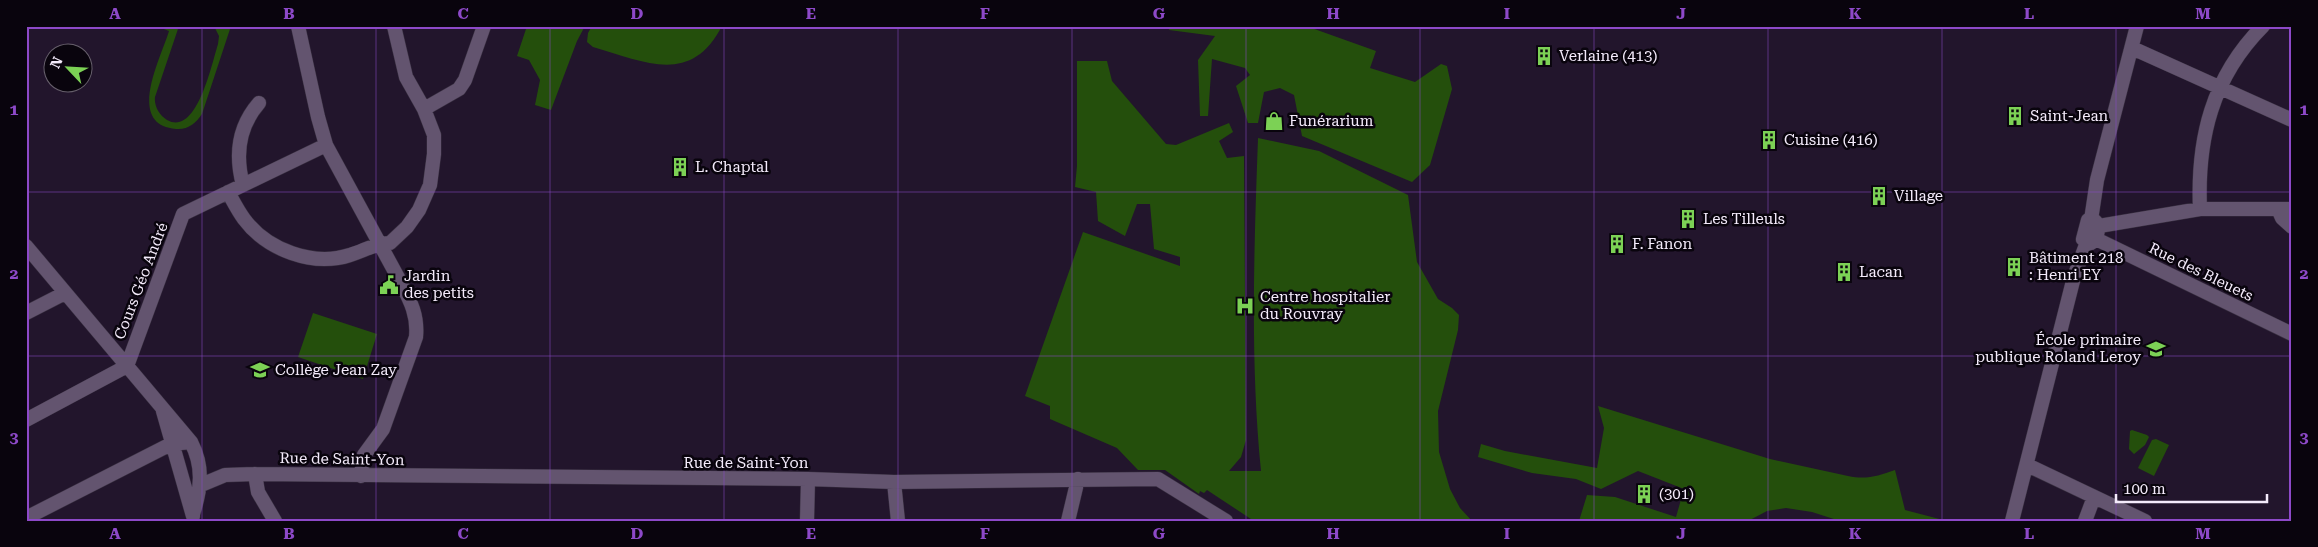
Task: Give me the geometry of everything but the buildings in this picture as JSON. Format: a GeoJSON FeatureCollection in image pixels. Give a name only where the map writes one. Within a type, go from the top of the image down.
{"type":"FeatureCollection","features":[{"type":"Feature","properties":{"kind":"street"},"geometry":{"type":"LineString","coordinates":[[298,26],[318,118],[326,145],[412,304],[416,318],[416,337],[402,379],[383,429],[364,455],[361,476]]}},
{"type":"Feature","properties":{"kind":"street"},"geometry":{"type":"LineString","coordinates":[[228,192],[244,219],[262,236],[285,251],[310,257],[332,258],[350,255],[380,243],[390,243],[407,227],[419,210],[430,185],[434,135],[424,109],[406,77],[394,26]]}},
{"type":"Feature","properties":{"kind":"street"},"geometry":{"type":"LineString","coordinates":[[424,109],[459,89],[465,80],[484,26]]}},
{"type":"Feature","properties":{"kind":"street"},"geometry":{"type":"LineString","coordinates":[[2012,521],[2074,277],[2093,232],[2097,180],[2137,26]]}},
{"type":"Feature","properties":{"kind":"street"},"geometry":{"type":"LineString","coordinates":[[2200,209],[2201,151],[2206,128],[2220,88],[2233,63],[2249,40],[2263,26]]}},
{"type":"Feature","properties":{"kind":"street"},"geometry":{"type":"LineString","coordinates":[[2132,48],[2292,120]]}},
{"type":"Feature","properties":{"kind":"street"},"geometry":{"type":"LineString","coordinates":[[243,185],[238,166],[238,149],[248,116],[259,103]]}},
{"type":"Feature","properties":{"kind":"street","name":"Cours Géo André"},"geometry":{"type":"LineString","coordinates":[[127,366],[184,214],[326,145]]}},
{"type":"Feature","properties":{"kind":"street"},"geometry":{"type":"LineString","coordinates":[[2093,232],[2200,209],[2285,209],[2282,218],[2292,227]]}},
{"type":"Feature","properties":{"kind":"street","name":"Rue des Bleuets"},"geometry":{"type":"LineString","coordinates":[[2093,232],[2292,334]]}},
{"type":"Feature","properties":{"kind":"street"},"geometry":{"type":"LineString","coordinates":[[26,246],[191,442],[199,464],[201,485],[194,517]]}},
{"type":"Feature","properties":{"kind":"street"},"geometry":{"type":"LineString","coordinates":[[26,313],[65,293]]}},
{"type":"Feature","properties":{"kind":"street"},"geometry":{"type":"LineString","coordinates":[[26,420],[127,366]]}},
{"type":"Feature","properties":{"kind":"street"},"geometry":{"type":"LineString","coordinates":[[163,411],[194,517]]}},
{"type":"Feature","properties":{"kind":"street"},"geometry":{"type":"LineString","coordinates":[[26,518],[172,444],[191,442]]}},
{"type":"Feature","properties":{"kind":"street"},"geometry":{"type":"LineString","coordinates":[[182,475],[199,464]]}},
{"type":"Feature","properties":{"kind":"street","name":"Rue de Saint-Yon"},"geometry":{"type":"LineString","coordinates":[[199,464],[225,475]]}},
{"type":"Feature","properties":{"kind":"street"},"geometry":{"type":"LineString","coordinates":[[2027,465],[2145,521]]}},
{"type":"Feature","properties":{"kind":"street"},"geometry":{"type":"LineString","coordinates":[[255,474],[258,492],[275,521]]}},
{"type":"Feature","properties":{"kind":"street","name":"Rue de Saint-Yon"},"geometry":{"type":"LineString","coordinates":[[201,485],[208,480],[225,475],[255,474],[808,479],[894,482],[1162,480],[1226,521]]}},
{"type":"Feature","properties":{"kind":"street"},"geometry":{"type":"LineString","coordinates":[[182,475],[201,485]]}},
{"type":"Feature","properties":{"kind":"street"},"geometry":{"type":"LineString","coordinates":[[807,521],[808,479]]}},
{"type":"Feature","properties":{"kind":"street"},"geometry":{"type":"LineString","coordinates":[[1068,521],[1078,480]]}},
{"type":"Feature","properties":{"kind":"street"},"geometry":{"type":"LineString","coordinates":[[894,482],[898,521]]}},
{"type":"Feature","properties":{"kind":"street"},"geometry":{"type":"LineString","coordinates":[[2085,521],[2094,497]]}},
{"type":"Feature","properties":{"kind":"green space"},"geometry":{"type":"Polygon","coordinates":[[[156,26],[170,26],[170,29],[171,26],[179,26],[155,97],[156,107],[162,116],[167,120],[178,122],[187,118],[202,96],[218,44],[219,36],[214,26],[223,26],[224,29],[225,26],[231,26],[202,114],[188,127],[176,129],[161,125],[152,116],[149,103],[150,89],[169,31],[156,26]]]}},
{"type":"Feature","properties":{"kind":"green space"},"geometry":{"type":"Polygon","coordinates":[[[527,26],[585,26],[577,41],[551,110],[535,105],[540,80],[529,60],[517,56],[527,26]]]}},
{"type":"Feature","properties":{"kind":"green space"},"geometry":{"type":"Polygon","coordinates":[[[592,26],[722,26],[710,45],[696,57],[681,63],[665,65],[648,63],[593,47],[587,42],[588,33],[592,26]]]}},
{"type":"Feature","properties":{"kind":"green space"},"geometry":{"type":"Polygon","coordinates":[[[1170,26],[1306,26],[1376,51],[1370,68],[1415,82],[1441,64],[1447,66],[1452,89],[1430,165],[1412,182],[1302,136],[1294,95],[1280,88],[1264,92],[1258,123],[1248,123],[1236,86],[1250,75],[1245,68],[1212,59],[1208,116],[1200,116],[1198,60],[1215,36],[1169,30],[1170,26]]]}},
{"type":"Feature","properties":{"kind":"green space"},"geometry":{"type":"Polygon","coordinates":[[[1077,61],[1107,61],[1112,81],[1166,144],[1176,145],[1229,123],[1233,132],[1219,141],[1227,158],[1244,156],[1246,440],[1241,457],[1229,471],[1261,471],[1254,346],[1254,263],[1258,138],[1319,151],[1408,195],[1417,262],[1438,299],[1459,315],[1458,330],[1438,411],[1439,452],[1450,489],[1460,508],[1472,521],[1254,521],[1207,490],[1204,493],[1200,491],[1199,494],[1165,470],[1138,470],[1117,448],[1050,419],[1050,406],[1025,396],[1083,232],[1180,266],[1180,257],[1154,249],[1150,204],[1137,204],[1125,236],[1098,221],[1096,192],[1075,187],[1077,166],[1077,61]]]}},
{"type":"Feature","properties":{"kind":"green space"},"geometry":{"type":"Polygon","coordinates":[[[313,313],[377,334],[363,379],[298,357],[313,313]]]}},
{"type":"Feature","properties":{"kind":"green space"},"geometry":{"type":"Polygon","coordinates":[[[1598,406],[1770,459],[1848,476],[1872,477],[1895,470],[1905,510],[1947,521],[1840,521],[1812,512],[1786,508],[1767,511],[1748,521],[1579,521],[1587,495],[1615,497],[1676,517],[1684,489],[1638,471],[1601,489],[1576,479],[1532,473],[1478,457],[1481,444],[1505,451],[1597,468],[1604,428],[1598,406]]]}},
{"type":"Feature","properties":{"kind":"green space"},"geometry":{"type":"Polygon","coordinates":[[[2132,430],[2149,437],[2145,445],[2134,454],[2129,449],[2130,431],[2132,430]]]}},
{"type":"Feature","properties":{"kind":"green space"},"geometry":{"type":"Polygon","coordinates":[[[2156,439],[2169,445],[2154,476],[2138,468],[2152,440],[2156,439]]]}},
{"type":"Feature","properties":{"kind":"place","name":"Verlaine (413)"},"geometry":{"type":"Point","coordinates":[1544,56]}},
{"type":"Feature","properties":{"kind":"place","name":"Saint-Jean"},"geometry":{"type":"Point","coordinates":[2015,116]}},
{"type":"Feature","properties":{"kind":"place","name":"Funérarium"},"geometry":{"type":"Point","coordinates":[1274,121]}},
{"type":"Feature","properties":{"kind":"place","name":"Cuisine (416)"},"geometry":{"type":"Point","coordinates":[1769,140]}},
{"type":"Feature","properties":{"kind":"place","name":"L. Chaptal"},"geometry":{"type":"Point","coordinates":[680,167]}},
{"type":"Feature","properties":{"kind":"place","name":"Village"},"geometry":{"type":"Point","coordinates":[1879,196]}},
{"type":"Feature","properties":{"kind":"place","name":"Les Tilleuls"},"geometry":{"type":"Point","coordinates":[1688,219]}},
{"type":"Feature","properties":{"kind":"place","name":"F. Fanon"},"geometry":{"type":"Point","coordinates":[1617,244]}},
{"type":"Feature","properties":{"kind":"place","name":"Bâtiment 218 : Henri EY"},"geometry":{"type":"Point","coordinates":[2014,267]}},
{"type":"Feature","properties":{"kind":"place","name":"Lacan"},"geometry":{"type":"Point","coordinates":[1844,272]}},
{"type":"Feature","properties":{"kind":"place","name":"Jardin des petits"},"geometry":{"type":"Point","coordinates":[389,285]}},
{"type":"Feature","properties":{"kind":"place","name":"Centre hospitalier du Rouvray"},"geometry":{"type":"Point","coordinates":[1245,306]}},
{"type":"Feature","properties":{"kind":"place","name":"École primaire publique Roland Leroy"},"geometry":{"type":"Point","coordinates":[2156,349]}},
{"type":"Feature","properties":{"kind":"place","name":"Collège Jean Zay"},"geometry":{"type":"Point","coordinates":[260,370]}},
{"type":"Feature","properties":{"kind":"place","name":"(301)"},"geometry":{"type":"Point","coordinates":[1644,494]}}]}
